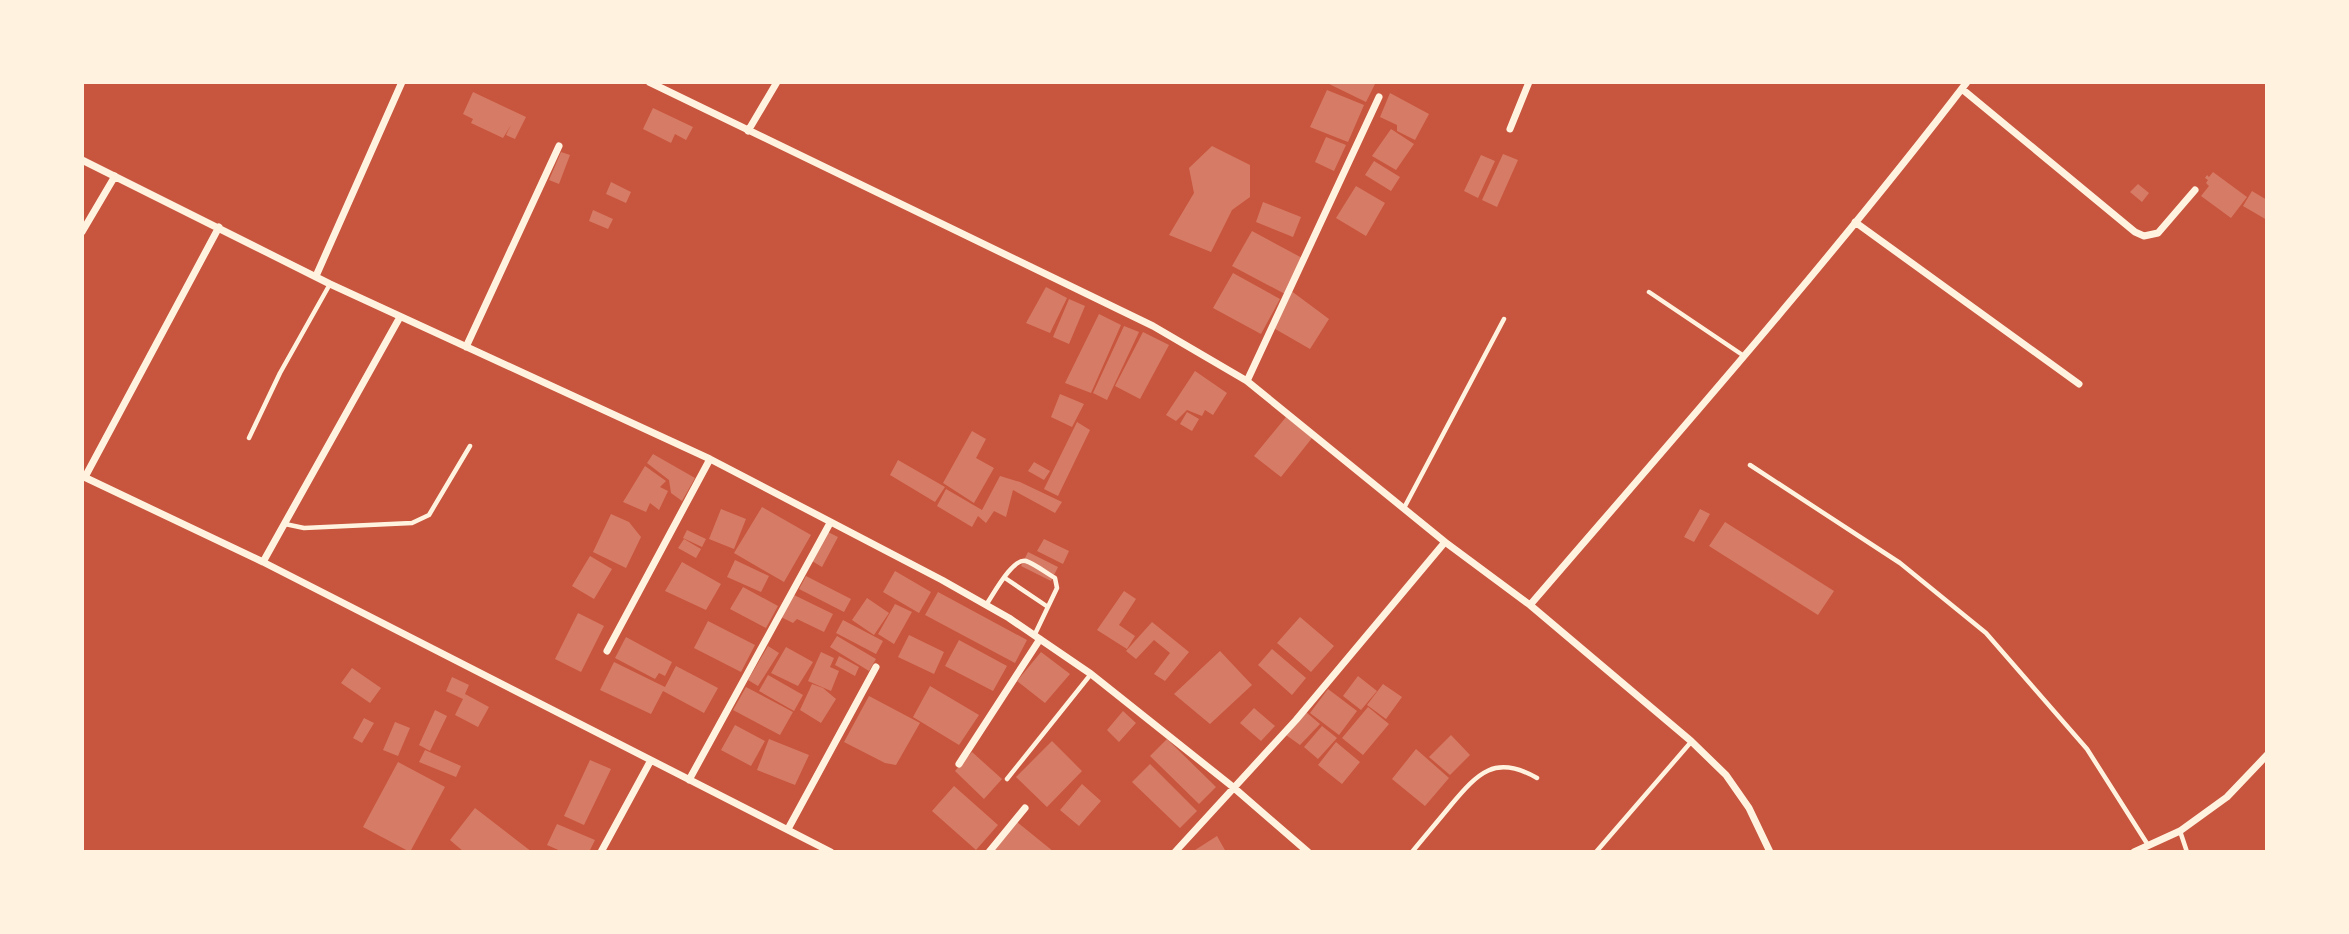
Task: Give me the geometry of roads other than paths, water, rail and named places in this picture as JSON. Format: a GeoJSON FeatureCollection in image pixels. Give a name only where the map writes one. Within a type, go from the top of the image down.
{"type":"FeatureCollection","features":[{"type":"Feature","properties":{"kind":"street"},"geometry":{"type":"LineString","coordinates":[[316,276],[402,82]]}},
{"type":"Feature","properties":{"kind":"street"},"geometry":{"type":"LineString","coordinates":[[649,82],[1153,326],[1247,381],[1445,542],[1530,605],[1691,741],[1726,775],[1749,808],[1770,852]]}},
{"type":"Feature","properties":{"kind":"street"},"geometry":{"type":"LineString","coordinates":[[748,131],[777,82]]}},
{"type":"Feature","properties":{"kind":"street"},"geometry":{"type":"LineString","coordinates":[[1510,129],[1529,82]]}},
{"type":"Feature","properties":{"kind":"street"},"geometry":{"type":"LineString","coordinates":[[1530,605],[1744,357],[1965,85],[2135,232],[2144,236],[2158,233],[2195,190]]}},
{"type":"Feature","properties":{"kind":"street"},"geometry":{"type":"LineString","coordinates":[[1247,381],[1379,97]]}},
{"type":"Feature","properties":{"kind":"street"},"geometry":{"type":"LineString","coordinates":[[466,347],[559,146]]}},
{"type":"Feature","properties":{"kind":"street"},"geometry":{"type":"LineString","coordinates":[[82,160],[330,284],[710,458],[986,605],[1091,674],[1233,787],[1308,852]]}},
{"type":"Feature","properties":{"kind":"street"},"geometry":{"type":"LineString","coordinates":[[82,232],[115,176]]}},
{"type":"Feature","properties":{"kind":"street"},"geometry":{"type":"LineString","coordinates":[[1855,222],[2079,384]]}},
{"type":"Feature","properties":{"kind":"street"},"geometry":{"type":"LineString","coordinates":[[219,227],[84,477],[262,562],[831,852]]}},
{"type":"Feature","properties":{"kind":"street"},"geometry":{"type":"LineString","coordinates":[[262,562],[400,317]]}},
{"type":"Feature","properties":{"kind":"street"},"geometry":{"type":"LineString","coordinates":[[607,651],[710,458]]}},
{"type":"Feature","properties":{"kind":"street"},"geometry":{"type":"LineString","coordinates":[[690,780],[830,523]]}},
{"type":"Feature","properties":{"kind":"street"},"geometry":{"type":"LineString","coordinates":[[1175,852],[1296,720],[1445,542]]}},
{"type":"Feature","properties":{"kind":"street"},"geometry":{"type":"LineString","coordinates":[[959,764],[1037,637]]}},
{"type":"Feature","properties":{"kind":"street"},"geometry":{"type":"LineString","coordinates":[[788,830],[876,667]]}},
{"type":"Feature","properties":{"kind":"street"},"geometry":{"type":"LineString","coordinates":[[2134,852],[2180,831],[2227,797],[2267,755]]}},
{"type":"Feature","properties":{"kind":"street"},"geometry":{"type":"LineString","coordinates":[[601,852],[651,760]]}},
{"type":"Feature","properties":{"kind":"street"},"geometry":{"type":"LineString","coordinates":[[989,852],[1025,808]]}},
{"type":"Feature","properties":{"kind":"lane"},"geometry":{"type":"LineString","coordinates":[[249,438],[280,373],[330,284]]}},
{"type":"Feature","properties":{"kind":"lane"},"geometry":{"type":"LineString","coordinates":[[1649,292],[1744,357]]}},
{"type":"Feature","properties":{"kind":"lane"},"geometry":{"type":"LineString","coordinates":[[1404,509],[1504,319]]}},
{"type":"Feature","properties":{"kind":"lane"},"geometry":{"type":"LineString","coordinates":[[284,524],[314,528],[412,523],[421,520],[429,515],[470,446]]}},
{"type":"Feature","properties":{"kind":"lane"},"geometry":{"type":"LineString","coordinates":[[1750,465],[1900,563],[1986,633],[2087,749],[2148,845]]}},
{"type":"Feature","properties":{"kind":"lane"},"geometry":{"type":"LineString","coordinates":[[986,605],[1013,565],[1020,560],[1027,561],[1055,578],[1057,588],[1037,637]]}},
{"type":"Feature","properties":{"kind":"lane"},"geometry":{"type":"LineString","coordinates":[[1005,578],[1048,607]]}},
{"type":"Feature","properties":{"kind":"lane"},"geometry":{"type":"LineString","coordinates":[[1007,779],[1091,674]]}},
{"type":"Feature","properties":{"kind":"lane"},"geometry":{"type":"LineString","coordinates":[[1596,852],[1691,741]]}},
{"type":"Feature","properties":{"kind":"lane"},"geometry":{"type":"LineString","coordinates":[[1412,852],[1474,777],[1495,768],[1520,769],[1537,778]]}},
{"type":"Feature","properties":{"kind":"lane"},"geometry":{"type":"LineString","coordinates":[[2180,831],[2188,852]]}}]}
